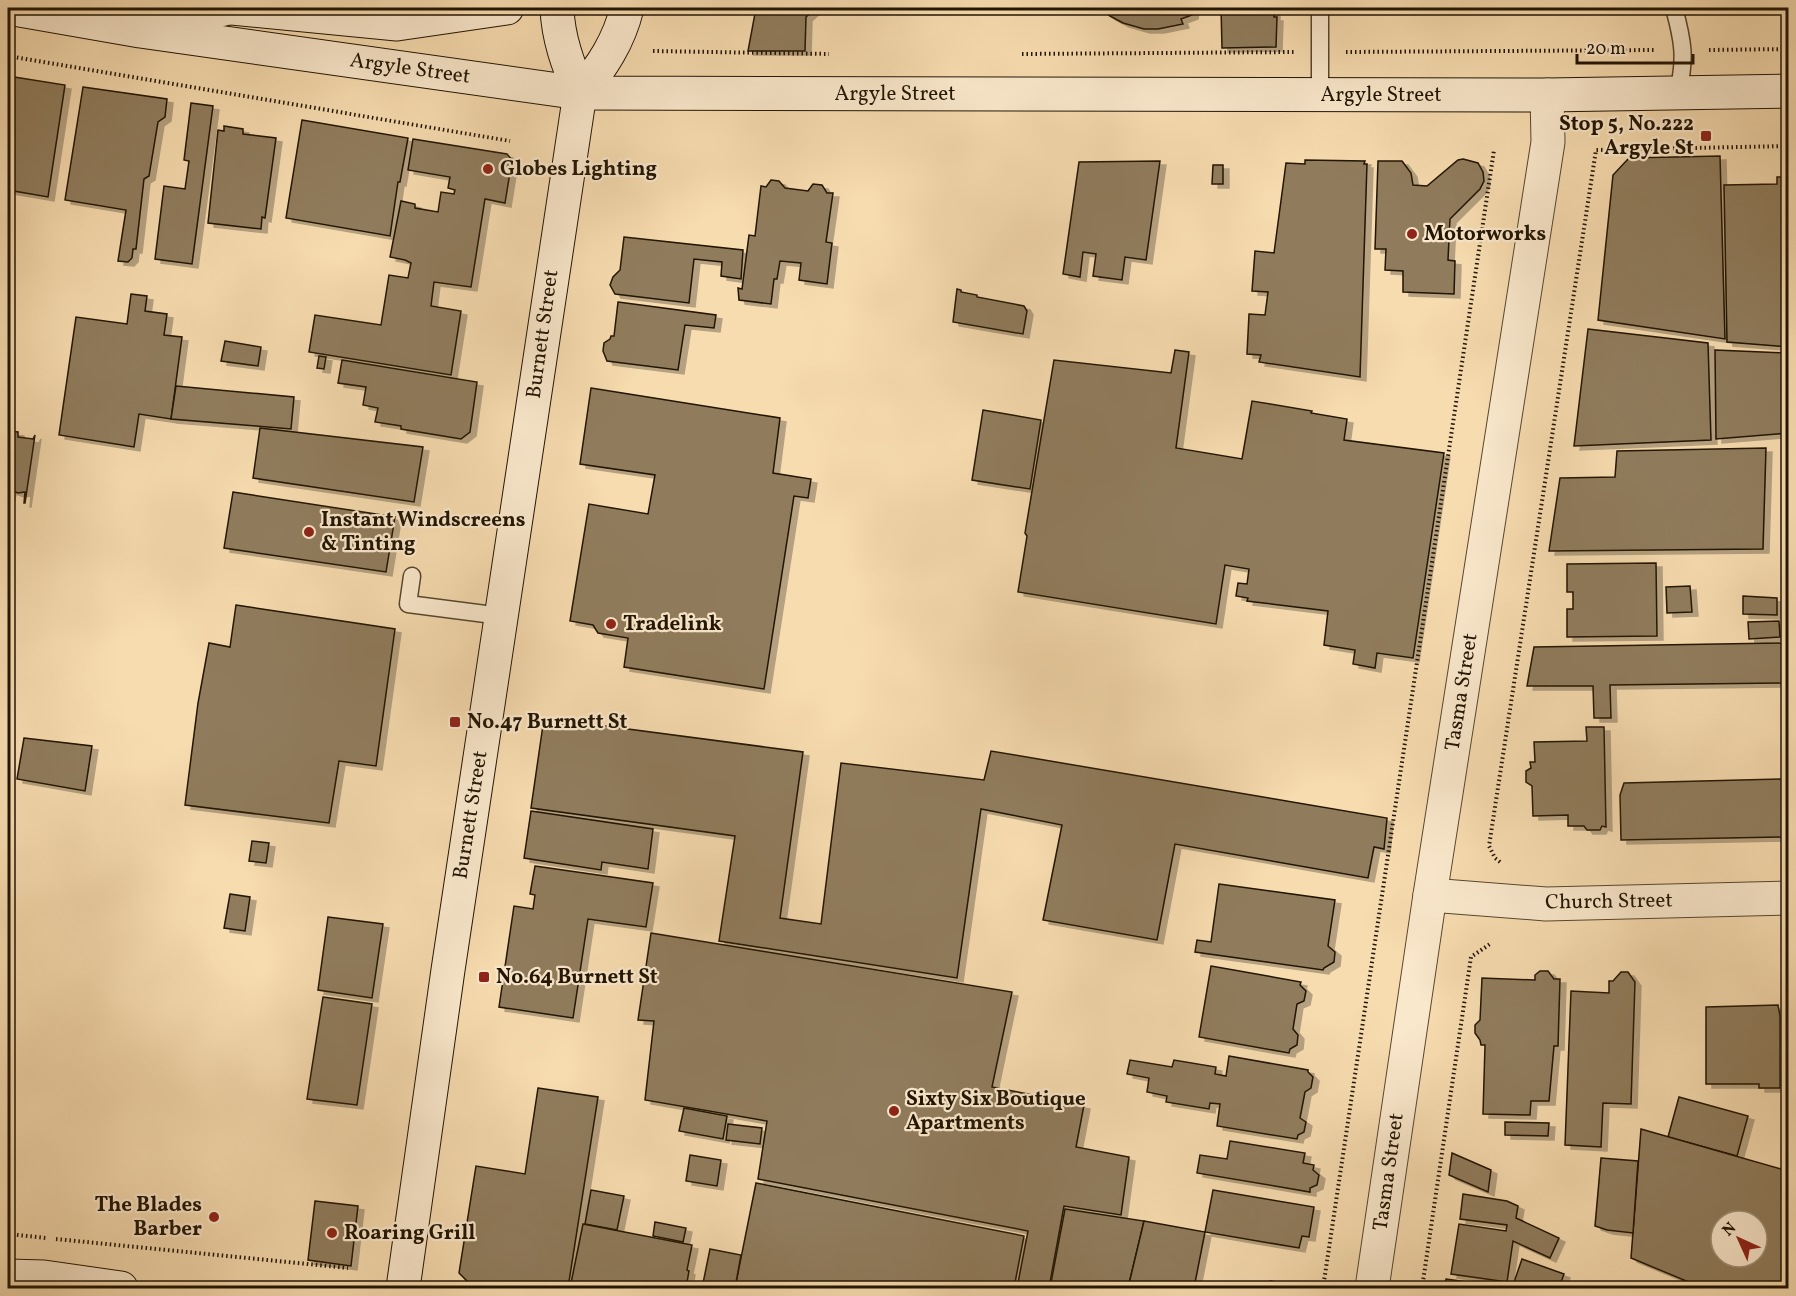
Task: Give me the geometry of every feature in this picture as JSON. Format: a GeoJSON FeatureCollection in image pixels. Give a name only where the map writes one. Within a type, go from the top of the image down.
{"type":"FeatureCollection","features":[{"type":"Feature","properties":{"kind":"main road","name":"Argyle Street"},"geometry":{"type":"LineString","coordinates":[[8,8],[140,31],[579,93],[1547,95],[1788,92]]}},
{"type":"Feature","properties":{"kind":"main road"},"geometry":{"type":"LineString","coordinates":[[140,31],[230,8],[397,24],[507,8]]}},
{"type":"Feature","properties":{"kind":"main road","name":"Burnett Street"},"geometry":{"type":"LineString","coordinates":[[403,1288],[448,970],[579,93],[561,41],[558,8]]}},
{"type":"Feature","properties":{"kind":"main road","name":"Burnett Street"},"geometry":{"type":"LineString","coordinates":[[579,93],[607,57],[627,8]]}},
{"type":"Feature","properties":{"kind":"main road","name":"Tasma Street"},"geometry":{"type":"LineString","coordinates":[[1372,1288],[1430,895],[1548,142],[1547,95]]}},
{"type":"Feature","properties":{"kind":"main road","name":"Church Street"},"geometry":{"type":"LineString","coordinates":[[1430,895],[1546,904],[1788,898]]}},
{"type":"Feature","properties":{"kind":"main road"},"geometry":{"type":"LineString","coordinates":[[8,1276],[44,1277],[121,1288]]}},
{"type":"Feature","properties":{"kind":"lane"},"geometry":{"type":"LineString","coordinates":[[1320,8],[1320,95]]}},
{"type":"Feature","properties":{"kind":"lane"},"geometry":{"type":"LineString","coordinates":[[1674,8],[1683,50],[1683,69],[1678,92]]}},
{"type":"Feature","properties":{"kind":"lane"},"geometry":{"type":"LineString","coordinates":[[412,576],[408,604],[501,616]]}},
{"type":"Feature","properties":{"kind":"path"},"geometry":{"type":"LineString","coordinates":[[1016,54],[1788,49]]}},
{"type":"Feature","properties":{"kind":"path"},"geometry":{"type":"LineString","coordinates":[[652,51],[840,54]]}},
{"type":"Feature","properties":{"kind":"path"},"geometry":{"type":"LineString","coordinates":[[8,56],[510,141]]}},
{"type":"Feature","properties":{"kind":"path"},"geometry":{"type":"LineString","coordinates":[[1503,864],[1495,858],[1489,846],[1596,150],[1788,146]]}},
{"type":"Feature","properties":{"kind":"path"},"geometry":{"type":"LineString","coordinates":[[1323,1288],[1494,150]]}},
{"type":"Feature","properties":{"kind":"path"},"geometry":{"type":"LineString","coordinates":[[1422,1288],[1471,957],[1490,944]]}},
{"type":"Feature","properties":{"kind":"path"},"geometry":{"type":"LineString","coordinates":[[8,1234],[348,1268]]}},
{"type":"Feature","properties":{"kind":"building"},"geometry":{"type":"Polygon","coordinates":[[[756,8],[816,8],[806,17],[805,51],[748,51],[756,8]]]}},
{"type":"Feature","properties":{"kind":"building"},"geometry":{"type":"Polygon","coordinates":[[[1100,8],[1193,8],[1192,15],[1181,19],[1183,24],[1144,29],[1123,23],[1100,8]]]}},
{"type":"Feature","properties":{"kind":"building"},"geometry":{"type":"Polygon","coordinates":[[[1221,8],[1274,8],[1274,17],[1277,17],[1276,47],[1222,48],[1221,8]]]}},
{"type":"Feature","properties":{"kind":"building"},"geometry":{"type":"Polygon","coordinates":[[[8,76],[65,85],[48,197],[8,190],[8,76]]]}},
{"type":"Feature","properties":{"kind":"building"},"geometry":{"type":"Polygon","coordinates":[[[83,87],[167,99],[165,117],[158,122],[149,176],[144,179],[136,249],[133,249],[132,258],[128,262],[118,261],[126,210],[65,200],[83,87]]]}},
{"type":"Feature","properties":{"kind":"building"},"geometry":{"type":"Polygon","coordinates":[[[191,103],[213,106],[192,264],[155,259],[164,186],[185,189],[189,161],[184,160],[191,103]]]}},
{"type":"Feature","properties":{"kind":"building"},"geometry":{"type":"Polygon","coordinates":[[[302,120],[408,138],[400,182],[398,182],[390,236],[286,218],[302,120]]]}},
{"type":"Feature","properties":{"kind":"building"},"geometry":{"type":"Polygon","coordinates":[[[224,126],[243,129],[243,134],[276,138],[265,218],[262,217],[261,229],[208,223],[218,130],[224,131],[224,126]]]}},
{"type":"Feature","properties":{"kind":"building"},"geometry":{"type":"Polygon","coordinates":[[[413,139],[507,154],[512,160],[505,203],[485,199],[471,287],[434,282],[431,306],[461,311],[451,375],[309,352],[315,315],[381,325],[389,275],[408,278],[411,263],[390,257],[401,201],[415,204],[415,208],[438,212],[441,192],[454,194],[455,190],[448,188],[450,177],[408,170],[413,139]]]}},
{"type":"Feature","properties":{"kind":"building"},"geometry":{"type":"Polygon","coordinates":[[[1720,156],[1725,339],[1598,320],[1613,175],[1629,158],[1720,156]]]}},
{"type":"Feature","properties":{"kind":"building"},"geometry":{"type":"Polygon","coordinates":[[[1305,160],[1365,161],[1364,164],[1367,164],[1360,377],[1259,362],[1261,355],[1247,354],[1249,314],[1265,315],[1268,292],[1252,291],[1255,251],[1274,253],[1286,163],[1305,164],[1305,160]]]}},
{"type":"Feature","properties":{"kind":"building","name":"Motorworks"},"geometry":{"type":"Polygon","coordinates":[[[1458,160],[1478,163],[1483,172],[1484,181],[1480,189],[1450,219],[1448,260],[1455,261],[1454,294],[1403,292],[1403,271],[1385,270],[1386,249],[1375,249],[1378,161],[1402,161],[1411,173],[1413,185],[1427,186],[1458,160]]]}},
{"type":"Feature","properties":{"kind":"building"},"geometry":{"type":"Polygon","coordinates":[[[1160,161],[1146,260],[1125,257],[1122,280],[1093,276],[1096,254],[1083,252],[1080,277],[1063,274],[1079,162],[1160,161]]]}},
{"type":"Feature","properties":{"kind":"building"},"geometry":{"type":"Polygon","coordinates":[[[1213,165],[1223,165],[1223,184],[1212,184],[1213,165]]]}},
{"type":"Feature","properties":{"kind":"building"},"geometry":{"type":"Polygon","coordinates":[[[1777,177],[1788,177],[1788,347],[1727,342],[1724,185],[1777,184],[1777,177]]]}},
{"type":"Feature","properties":{"kind":"building"},"geometry":{"type":"Polygon","coordinates":[[[771,180],[779,181],[785,188],[808,191],[813,184],[822,185],[827,193],[833,193],[826,242],[832,243],[827,284],[799,280],[801,263],[780,261],[777,279],[774,279],[771,304],[739,300],[738,288],[742,289],[749,235],[755,236],[761,186],[766,187],[771,180]]]}},
{"type":"Feature","properties":{"kind":"building"},"geometry":{"type":"Polygon","coordinates":[[[624,237],[743,250],[741,279],[721,276],[722,262],[694,259],[689,303],[615,294],[610,285],[613,277],[620,270],[624,237]]]}},
{"type":"Feature","properties":{"kind":"building"},"geometry":{"type":"Polygon","coordinates":[[[957,289],[977,295],[977,297],[1024,306],[1027,311],[1023,334],[953,322],[957,289]]]}},
{"type":"Feature","properties":{"kind":"building"},"geometry":{"type":"Polygon","coordinates":[[[131,294],[147,296],[145,311],[167,314],[164,335],[182,337],[171,419],[139,414],[134,447],[59,435],[76,317],[127,324],[131,294]]]}},
{"type":"Feature","properties":{"kind":"building"},"geometry":{"type":"Polygon","coordinates":[[[618,302],[716,315],[714,328],[685,325],[678,370],[607,361],[603,351],[604,343],[614,336],[618,302]]]}},
{"type":"Feature","properties":{"kind":"building"},"geometry":{"type":"Polygon","coordinates":[[[1588,329],[1708,343],[1711,440],[1574,446],[1588,329]]]}},
{"type":"Feature","properties":{"kind":"building"},"geometry":{"type":"Polygon","coordinates":[[[225,341],[261,347],[258,366],[221,361],[225,341]]]}},
{"type":"Feature","properties":{"kind":"building"},"geometry":{"type":"Polygon","coordinates":[[[1175,350],[1189,352],[1176,448],[1242,459],[1252,401],[1347,419],[1344,440],[1444,453],[1413,658],[1377,653],[1375,668],[1353,664],[1355,650],[1324,645],[1328,611],[1247,601],[1248,598],[1236,596],[1238,583],[1247,584],[1249,569],[1225,565],[1216,624],[1018,592],[1027,536],[1025,533],[1054,360],[1171,373],[1175,350]]]}},
{"type":"Feature","properties":{"kind":"building"},"geometry":{"type":"Polygon","coordinates":[[[1715,350],[1788,353],[1788,433],[1716,439],[1715,350]]]}},
{"type":"Feature","properties":{"kind":"building"},"geometry":{"type":"Polygon","coordinates":[[[319,356],[326,357],[324,369],[317,368],[319,356]]]}},
{"type":"Feature","properties":{"kind":"building"},"geometry":{"type":"Polygon","coordinates":[[[342,360],[477,382],[470,432],[461,439],[401,429],[401,426],[375,422],[378,408],[363,405],[366,387],[338,383],[342,360]]]}},
{"type":"Feature","properties":{"kind":"building"},"geometry":{"type":"Polygon","coordinates":[[[176,386],[294,397],[291,429],[171,419],[176,386]]]}},
{"type":"Feature","properties":{"kind":"building"},"geometry":{"type":"Polygon","coordinates":[[[591,388],[780,418],[773,473],[811,479],[808,498],[794,496],[764,689],[624,667],[628,638],[598,633],[593,625],[570,621],[589,504],[648,514],[655,475],[580,464],[591,388]]]}},
{"type":"Feature","properties":{"kind":"building"},"geometry":{"type":"Polygon","coordinates":[[[983,410],[1041,420],[1030,489],[972,480],[983,410]]]}},
{"type":"Feature","properties":{"kind":"building"},"geometry":{"type":"Polygon","coordinates":[[[260,428],[423,447],[414,502],[253,478],[260,428]]]}},
{"type":"Feature","properties":{"kind":"building"},"geometry":{"type":"Polygon","coordinates":[[[8,431],[18,432],[18,437],[33,439],[35,435],[25,503],[25,492],[18,493],[10,490],[8,501],[8,431]]]}},
{"type":"Feature","properties":{"kind":"building"},"geometry":{"type":"Polygon","coordinates":[[[1766,448],[1763,549],[1549,551],[1560,478],[1615,477],[1617,451],[1766,448]]]}},
{"type":"Feature","properties":{"kind":"building","name":"Instant Windscreens & Tinting"},"geometry":{"type":"Polygon","coordinates":[[[233,492],[395,517],[386,572],[224,548],[233,492]]]}},
{"type":"Feature","properties":{"kind":"building"},"geometry":{"type":"Polygon","coordinates":[[[1656,563],[1657,636],[1567,637],[1567,609],[1573,609],[1573,592],[1567,592],[1567,564],[1656,563]]]}},
{"type":"Feature","properties":{"kind":"building"},"geometry":{"type":"Polygon","coordinates":[[[1690,586],[1692,612],[1667,613],[1666,587],[1690,586]]]}},
{"type":"Feature","properties":{"kind":"building"},"geometry":{"type":"Polygon","coordinates":[[[1743,596],[1777,598],[1777,615],[1743,614],[1743,596]]]}},
{"type":"Feature","properties":{"kind":"building"},"geometry":{"type":"Polygon","coordinates":[[[236,605],[395,629],[376,766],[339,761],[329,823],[185,805],[198,703],[209,643],[230,647],[236,605]]]}},
{"type":"Feature","properties":{"kind":"building"},"geometry":{"type":"Polygon","coordinates":[[[1779,621],[1780,637],[1749,639],[1748,622],[1779,621]]]}},
{"type":"Feature","properties":{"kind":"building"},"geometry":{"type":"Polygon","coordinates":[[[1787,643],[1788,683],[1610,685],[1611,718],[1594,718],[1593,686],[1527,686],[1534,647],[1787,643]]]}},
{"type":"Feature","properties":{"kind":"building"},"geometry":{"type":"Polygon","coordinates":[[[544,718],[803,752],[780,918],[821,924],[841,763],[984,780],[991,751],[1387,818],[1384,849],[1374,847],[1368,878],[1175,844],[1157,940],[1043,920],[1062,825],[981,809],[957,978],[719,941],[735,836],[531,808],[544,718]]]}},
{"type":"Feature","properties":{"kind":"building"},"geometry":{"type":"Polygon","coordinates":[[[1586,727],[1604,727],[1606,827],[1602,826],[1600,830],[1587,830],[1584,826],[1568,826],[1568,815],[1533,816],[1532,786],[1526,782],[1526,771],[1531,768],[1530,762],[1535,762],[1534,742],[1587,741],[1586,727]]]}},
{"type":"Feature","properties":{"kind":"building"},"geometry":{"type":"Polygon","coordinates":[[[24,738],[92,746],[85,791],[17,779],[24,738]]]}},
{"type":"Feature","properties":{"kind":"building"},"geometry":{"type":"Polygon","coordinates":[[[1782,779],[1785,837],[1621,840],[1620,795],[1624,783],[1782,779]]]}},
{"type":"Feature","properties":{"kind":"building"},"geometry":{"type":"Polygon","coordinates":[[[531,811],[653,829],[648,869],[602,862],[601,870],[524,858],[531,811]]]}},
{"type":"Feature","properties":{"kind":"building"},"geometry":{"type":"Polygon","coordinates":[[[252,841],[269,843],[266,863],[249,861],[252,841]]]}},
{"type":"Feature","properties":{"kind":"building"},"geometry":{"type":"Polygon","coordinates":[[[535,866],[653,883],[646,927],[588,919],[573,1018],[499,1007],[514,906],[533,909],[535,895],[530,894],[535,866]]]}},
{"type":"Feature","properties":{"kind":"building"},"geometry":{"type":"Polygon","coordinates":[[[1219,884],[1335,900],[1328,946],[1335,952],[1334,962],[1323,970],[1195,952],[1197,940],[1211,942],[1219,884]]]}},
{"type":"Feature","properties":{"kind":"building"},"geometry":{"type":"Polygon","coordinates":[[[230,894],[250,897],[245,931],[224,928],[230,894]]]}},
{"type":"Feature","properties":{"kind":"building"},"geometry":{"type":"Polygon","coordinates":[[[328,917],[383,924],[372,998],[318,990],[328,917]]]}},
{"type":"Feature","properties":{"kind":"building","name":"Sixty Six Boutique Apartments"},"geometry":{"type":"Polygon","coordinates":[[[651,933],[1012,992],[992,1087],[1084,1105],[1076,1147],[1129,1157],[1121,1215],[1064,1206],[1049,1288],[1017,1288],[1028,1231],[758,1179],[767,1121],[645,1100],[654,1021],[638,1020],[651,933]]]}},
{"type":"Feature","properties":{"kind":"building"},"geometry":{"type":"Polygon","coordinates":[[[1211,966],[1301,982],[1300,985],[1306,991],[1304,1001],[1297,1004],[1293,1029],[1298,1035],[1297,1045],[1290,1049],[1289,1053],[1199,1037],[1211,966]]]}},
{"type":"Feature","properties":{"kind":"building"},"geometry":{"type":"Polygon","coordinates":[[[1540,971],[1548,971],[1554,979],[1560,979],[1558,1046],[1554,1046],[1549,1101],[1531,1101],[1530,1115],[1483,1114],[1485,1045],[1481,1045],[1475,1033],[1475,1025],[1480,1020],[1482,978],[1535,980],[1535,975],[1540,971]]]}},
{"type":"Feature","properties":{"kind":"building"},"geometry":{"type":"Polygon","coordinates":[[[1621,972],[1628,972],[1635,982],[1631,1104],[1603,1103],[1601,1147],[1565,1145],[1571,991],[1609,993],[1609,981],[1613,981],[1621,972]]]}},
{"type":"Feature","properties":{"kind":"building"},"geometry":{"type":"Polygon","coordinates":[[[323,997],[372,1004],[357,1105],[307,1099],[323,997]]]}},
{"type":"Feature","properties":{"kind":"building"},"geometry":{"type":"Polygon","coordinates":[[[1778,1005],[1780,1088],[1759,1088],[1759,1084],[1706,1084],[1706,1007],[1778,1005]]]}},
{"type":"Feature","properties":{"kind":"building"},"geometry":{"type":"Polygon","coordinates":[[[1229,1056],[1308,1070],[1313,1077],[1311,1088],[1305,1092],[1300,1118],[1306,1122],[1304,1132],[1298,1135],[1297,1139],[1217,1126],[1220,1104],[1210,1103],[1209,1109],[1166,1102],[1167,1096],[1147,1092],[1149,1078],[1127,1074],[1130,1060],[1172,1067],[1174,1060],[1216,1067],[1215,1074],[1226,1076],[1229,1056]]]}},
{"type":"Feature","properties":{"kind":"building"},"geometry":{"type":"Polygon","coordinates":[[[538,1088],[598,1097],[568,1288],[508,1288],[468,1282],[459,1273],[476,1166],[525,1174],[538,1088]]]}},
{"type":"Feature","properties":{"kind":"building"},"geometry":{"type":"Polygon","coordinates":[[[1679,1097],[1748,1116],[1737,1156],[1668,1137],[1679,1097]]]}},
{"type":"Feature","properties":{"kind":"building"},"geometry":{"type":"Polygon","coordinates":[[[684,1108],[727,1116],[723,1139],[679,1131],[684,1108]]]}},
{"type":"Feature","properties":{"kind":"building"},"geometry":{"type":"Polygon","coordinates":[[[1505,1122],[1549,1123],[1548,1136],[1505,1135],[1505,1122]]]}},
{"type":"Feature","properties":{"kind":"building"},"geometry":{"type":"Polygon","coordinates":[[[728,1124],[762,1128],[760,1144],[726,1140],[728,1124]]]}},
{"type":"Feature","properties":{"kind":"building"},"geometry":{"type":"Polygon","coordinates":[[[1641,1129],[1788,1171],[1788,1288],[1703,1288],[1631,1258],[1641,1129]]]}},
{"type":"Feature","properties":{"kind":"building"},"geometry":{"type":"Polygon","coordinates":[[[1230,1141],[1305,1153],[1303,1163],[1314,1165],[1313,1170],[1319,1175],[1317,1185],[1310,1188],[1310,1192],[1197,1173],[1200,1155],[1227,1159],[1230,1141]]]}},
{"type":"Feature","properties":{"kind":"building"},"geometry":{"type":"Polygon","coordinates":[[[1452,1153],[1491,1170],[1488,1192],[1449,1175],[1452,1153]]]}},
{"type":"Feature","properties":{"kind":"building"},"geometry":{"type":"Polygon","coordinates":[[[690,1155],[721,1160],[717,1186],[686,1181],[690,1155]]]}},
{"type":"Feature","properties":{"kind":"building"},"geometry":{"type":"Polygon","coordinates":[[[1601,1158],[1638,1161],[1633,1233],[1595,1226],[1601,1158]]]}},
{"type":"Feature","properties":{"kind":"building"},"geometry":{"type":"Polygon","coordinates":[[[756,1183],[1024,1236],[1014,1288],[735,1288],[756,1183]]]}},
{"type":"Feature","properties":{"kind":"building"},"geometry":{"type":"Polygon","coordinates":[[[591,1190],[624,1196],[617,1230],[585,1224],[591,1190]]]}},
{"type":"Feature","properties":{"kind":"building"},"geometry":{"type":"Polygon","coordinates":[[[1213,1190],[1314,1207],[1309,1237],[1302,1236],[1299,1248],[1205,1232],[1213,1190]]]}},
{"type":"Feature","properties":{"kind":"building"},"geometry":{"type":"Polygon","coordinates":[[[1463,1194],[1507,1201],[1518,1206],[1516,1218],[1559,1238],[1550,1258],[1513,1241],[1507,1282],[1451,1274],[1459,1224],[1506,1231],[1507,1225],[1460,1219],[1463,1194]]]}},
{"type":"Feature","properties":{"kind":"building"},"geometry":{"type":"Polygon","coordinates":[[[315,1201],[358,1206],[351,1266],[308,1260],[315,1201]]]}},
{"type":"Feature","properties":{"kind":"building"},"geometry":{"type":"Polygon","coordinates":[[[1065,1209],[1144,1221],[1128,1288],[1050,1288],[1065,1209]]]}},
{"type":"Feature","properties":{"kind":"building"},"geometry":{"type":"Polygon","coordinates":[[[1144,1221],[1205,1232],[1194,1288],[1128,1288],[1144,1221]]]}},
{"type":"Feature","properties":{"kind":"building"},"geometry":{"type":"Polygon","coordinates":[[[655,1222],[686,1228],[683,1242],[653,1236],[655,1222]]]}},
{"type":"Feature","properties":{"kind":"building"},"geometry":{"type":"Polygon","coordinates":[[[583,1224],[692,1245],[686,1288],[570,1288],[583,1224]]]}},
{"type":"Feature","properties":{"kind":"building"},"geometry":{"type":"Polygon","coordinates":[[[710,1249],[741,1255],[735,1288],[702,1288],[710,1249]]]}},
{"type":"Feature","properties":{"kind":"building"},"geometry":{"type":"Polygon","coordinates":[[[1522,1259],[1564,1274],[1559,1288],[1522,1288],[1513,1285],[1522,1259]]]}},
{"type":"Feature","properties":{"kind":"building"},"geometry":{"type":"Polygon","coordinates":[[[1446,1279],[1510,1288],[1444,1288],[1446,1279]]]}},
{"type":"Feature","properties":{"kind":"building"},"geometry":{"type":"Polygon","coordinates":[[[1270,1281],[1316,1288],[1253,1288],[1254,1282],[1270,1284],[1270,1281]]]}},
{"type":"Feature","properties":{"kind":"place","name":"Stop 5, No.222 Argyle St"},"geometry":{"type":"Point","coordinates":[1706,136]}},
{"type":"Feature","properties":{"kind":"place","name":"Globes Lighting"},"geometry":{"type":"Point","coordinates":[488,169]}},
{"type":"Feature","properties":{"kind":"place","name":"Motorworks"},"geometry":{"type":"Point","coordinates":[1412,234]}},
{"type":"Feature","properties":{"kind":"place","name":"Instant Windscreens & Tinting"},"geometry":{"type":"Point","coordinates":[309,532]}},
{"type":"Feature","properties":{"kind":"place","name":"Tradelink"},"geometry":{"type":"Point","coordinates":[611,624]}},
{"type":"Feature","properties":{"kind":"place","name":"No.47 Burnett St"},"geometry":{"type":"Point","coordinates":[455,722]}},
{"type":"Feature","properties":{"kind":"place","name":"No.64 Burnett St"},"geometry":{"type":"Point","coordinates":[484,977]}},
{"type":"Feature","properties":{"kind":"place","name":"Sixty Six Boutique Apartments"},"geometry":{"type":"Point","coordinates":[894,1111]}},
{"type":"Feature","properties":{"kind":"place","name":"The Blades Barber"},"geometry":{"type":"Point","coordinates":[214,1217]}},
{"type":"Feature","properties":{"kind":"place","name":"Roaring Grill"},"geometry":{"type":"Point","coordinates":[332,1233]}}]}
